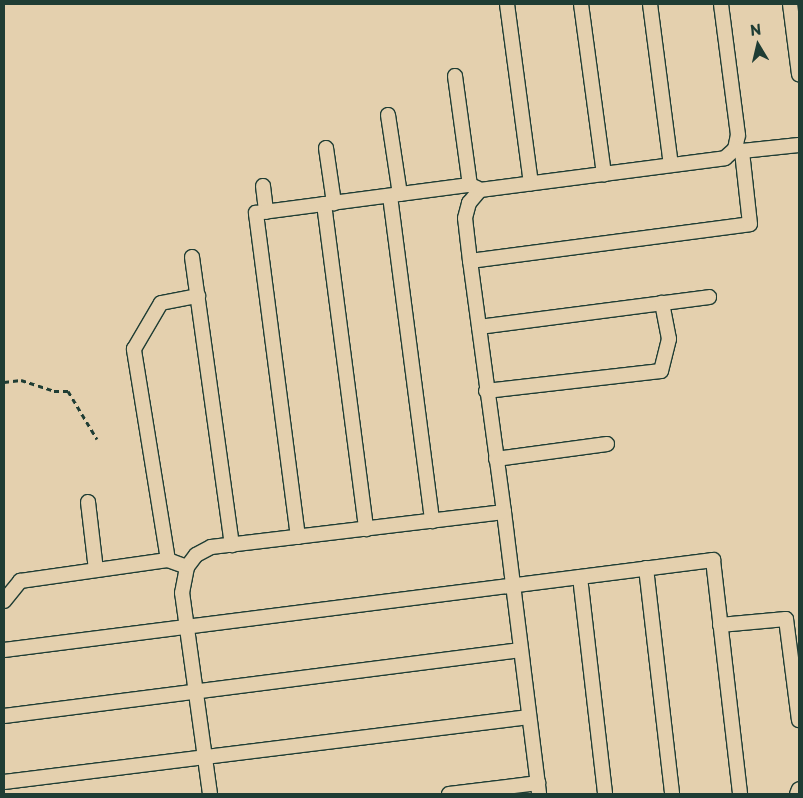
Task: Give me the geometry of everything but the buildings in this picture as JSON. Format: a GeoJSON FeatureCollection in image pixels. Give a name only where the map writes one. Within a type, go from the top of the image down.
{"type":"FeatureCollection","features":[{"type":"Feature","properties":{"kind":"street"},"geometry":{"type":"LineString","coordinates":[[507,4],[531,183]]}},
{"type":"Feature","properties":{"kind":"street"},"geometry":{"type":"LineString","coordinates":[[581,4],[604,174]]}},
{"type":"Feature","properties":{"kind":"street"},"geometry":{"type":"LineString","coordinates":[[650,4],[672,165]]}},
{"type":"Feature","properties":{"kind":"street"},"geometry":{"type":"LineString","coordinates":[[470,261],[750,224],[738,150],[738,135],[721,4]]}},
{"type":"Feature","properties":{"kind":"street"},"geometry":{"type":"LineString","coordinates":[[790,4],[799,74]]}},
{"type":"Feature","properties":{"kind":"street"},"geometry":{"type":"LineString","coordinates":[[449,794],[538,789],[465,218],[475,187],[455,76]]}},
{"type":"Feature","properties":{"kind":"street"},"geometry":{"type":"LineString","coordinates":[[388,115],[395,195],[432,521]]}},
{"type":"Feature","properties":{"kind":"street"},"geometry":{"type":"LineString","coordinates":[[298,537],[256,214],[395,195],[531,183],[604,174],[725,158],[738,150],[799,145]]}},
{"type":"Feature","properties":{"kind":"street"},"geometry":{"type":"LineString","coordinates":[[326,148],[329,204],[366,529]]}},
{"type":"Feature","properties":{"kind":"street"},"geometry":{"type":"LineString","coordinates":[[263,186],[266,212]]}},
{"type":"Feature","properties":{"kind":"street"},"geometry":{"type":"LineString","coordinates":[[192,257],[232,544]]}},
{"type":"Feature","properties":{"kind":"street"},"geometry":{"type":"LineString","coordinates":[[168,560],[134,349],[161,303],[198,296]]}},
{"type":"Feature","properties":{"kind":"street"},"geometry":{"type":"LineString","coordinates":[[478,327],[709,297]]}},
{"type":"Feature","properties":{"kind":"street"},"geometry":{"type":"LineString","coordinates":[[486,391],[661,371],[669,339],[662,303]]}},
{"type":"Feature","properties":{"kind":"street"},"geometry":{"type":"LineString","coordinates":[[496,459],[607,444]]}},
{"type":"Feature","properties":{"kind":"street"},"geometry":{"type":"LineString","coordinates":[[88,502],[96,570]]}},
{"type":"Feature","properties":{"kind":"street"},"geometry":{"type":"LineString","coordinates":[[210,794],[182,593],[187,567],[196,555],[211,547],[232,544],[504,512]]}},
{"type":"Feature","properties":{"kind":"street"},"geometry":{"type":"LineString","coordinates":[[4,601],[20,581],[168,560],[187,567]]}},
{"type":"Feature","properties":{"kind":"street"},"geometry":{"type":"LineString","coordinates":[[4,650],[713,560],[740,794]]}},
{"type":"Feature","properties":{"kind":"street"},"geometry":{"type":"LineString","coordinates":[[646,568],[672,794]]}},
{"type":"Feature","properties":{"kind":"street"},"geometry":{"type":"LineString","coordinates":[[580,577],[605,794]]}},
{"type":"Feature","properties":{"kind":"street"},"geometry":{"type":"LineString","coordinates":[[720,625],[786,619],[799,720]]}},
{"type":"Feature","properties":{"kind":"street"},"geometry":{"type":"LineString","coordinates":[[4,716],[521,650]]}},
{"type":"Feature","properties":{"kind":"street"},"geometry":{"type":"LineString","coordinates":[[4,782],[529,717]]}},
{"type":"Feature","properties":{"kind":"street"},"geometry":{"type":"LineString","coordinates":[[797,794],[799,790]]}},
{"type":"Feature","properties":{"kind":"path"},"geometry":{"type":"LineString","coordinates":[[4,382],[21,380],[54,391],[68,391],[97,439]]}}]}
